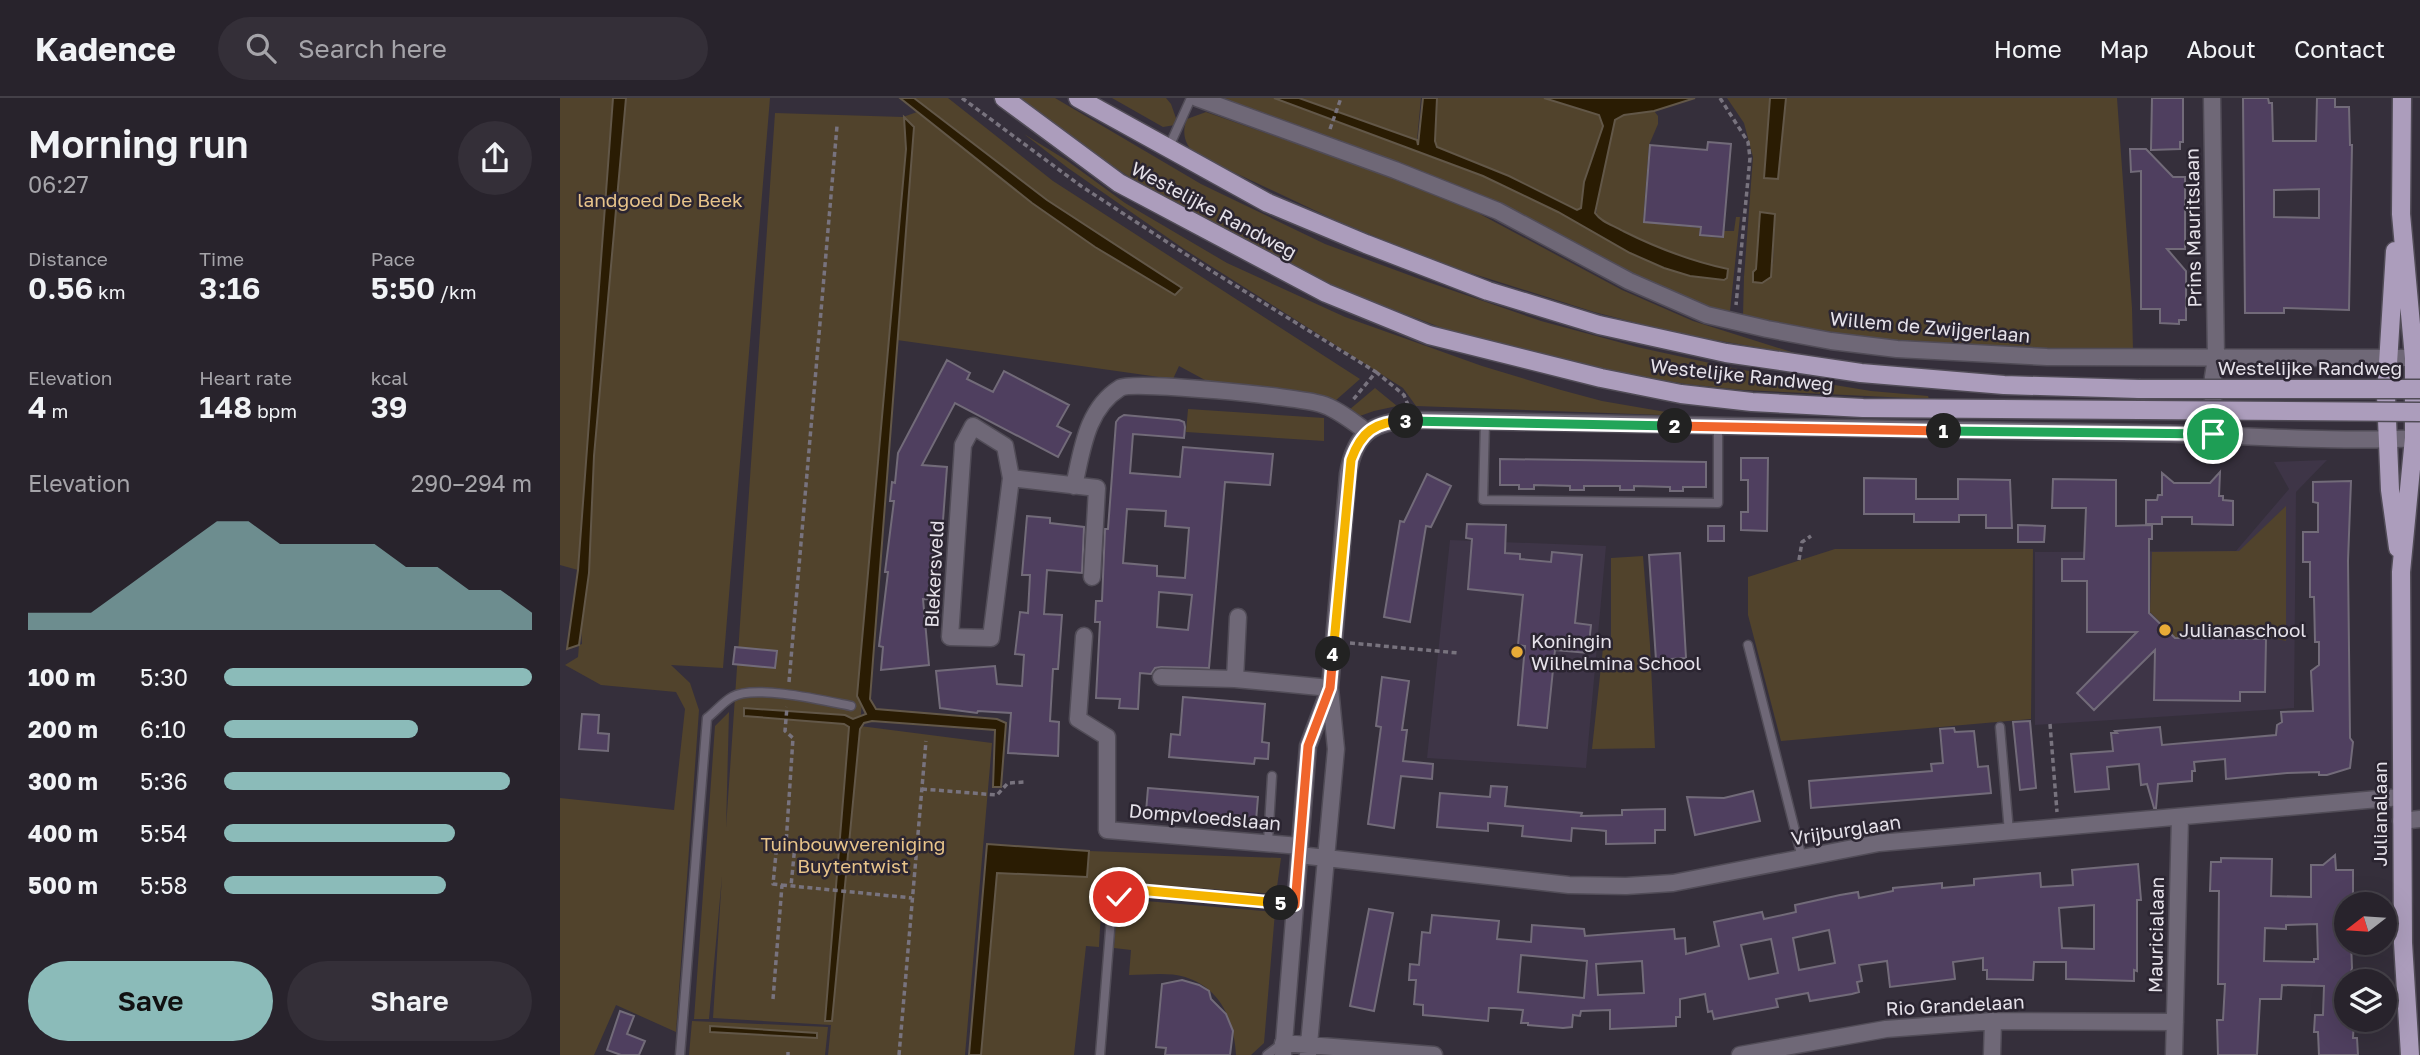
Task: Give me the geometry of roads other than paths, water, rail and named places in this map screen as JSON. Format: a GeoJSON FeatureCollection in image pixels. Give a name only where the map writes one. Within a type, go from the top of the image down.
{"type":"FeatureCollection","features":[{"type":"Feature","properties":{"kind":"main road","name":"Westelijke Randweg"},"geometry":{"type":"LineString","coordinates":[[1004,98],[1119,183],[1326,293],[1441,338],[1588,375],[1681,394],[1863,408],[2420,412]]}},
{"type":"Feature","properties":{"kind":"main road","name":"Westelijke Randweg"},"geometry":{"type":"LineString","coordinates":[[1078,98],[1268,203],[1366,244],[1488,290],[1599,325],[1726,353],[1861,373],[2004,385],[2139,389],[2420,389]]}},
{"type":"Feature","properties":{"kind":"main road","name":"Julianalaan"},"geometry":{"type":"LineString","coordinates":[[2402,98],[2401,214],[2417,358],[2417,438],[2401,572],[2403,943],[2410,1055]]}},
{"type":"Feature","properties":{"kind":"main road","name":"Julianalaan"},"geometry":{"type":"LineString","coordinates":[[2401,214],[2395,248],[2387,357],[2390,490],[2401,572]]}},
{"type":"Feature","properties":{"kind":"street","name":"Willem de Zwijgerlaan"},"geometry":{"type":"LineString","coordinates":[[1197,98],[1395,170],[1498,211],[1629,281],[1707,315],[1734,321],[1831,341],[1898,349],[2047,357],[2417,358]]}},
{"type":"Feature","properties":{"kind":"street","name":"Prins Mauritslaan"},"geometry":{"type":"LineString","coordinates":[[2211,98],[2216,358],[2213,377],[2213,434]]}},
{"type":"Feature","properties":{"kind":"street"},"geometry":{"type":"LineString","coordinates":[[1074,486],[1088,426],[1104,401],[1122,386],[1179,386],[1322,404],[1366,431],[1396,421],[1414,421],[2417,438]]}},
{"type":"Feature","properties":{"kind":"street","name":"Blekersveld"},"geometry":{"type":"LineString","coordinates":[[973,426],[1005,446],[1011,478],[991,638],[950,637],[963,445],[973,426]]}},
{"type":"Feature","properties":{"kind":"street","name":"Dompvloedslaan"},"geometry":{"type":"LineString","coordinates":[[1309,1050],[1336,749],[1330,688],[1348,474],[1357,443],[1366,431]]}},
{"type":"Feature","properties":{"kind":"street"},"geometry":{"type":"LineString","coordinates":[[1011,478],[1097,488],[1092,577]]}},
{"type":"Feature","properties":{"kind":"street"},"geometry":{"type":"LineString","coordinates":[[1234,679],[1238,617]]}},
{"type":"Feature","properties":{"kind":"street","name":"Dompvloedslaan"},"geometry":{"type":"LineString","coordinates":[[1084,636],[1078,719],[1107,737],[1107,830],[1268,842],[1299,850]]}},
{"type":"Feature","properties":{"kind":"street"},"geometry":{"type":"LineString","coordinates":[[1161,677],[1234,679],[1330,688]]}},
{"type":"Feature","properties":{"kind":"street","name":"Dompvloedslaan"},"geometry":{"type":"LineString","coordinates":[[1283,1049],[1308,746],[1330,688]]}},
{"type":"Feature","properties":{"kind":"street","name":"Vrijburglaan"},"geometry":{"type":"LineString","coordinates":[[1299,850],[1326,857],[1569,885],[1615,886],[1673,883],[1878,843],[2401,797]]}},
{"type":"Feature","properties":{"kind":"street","name":"Mauricialaan"},"geometry":{"type":"LineString","coordinates":[[2174,1055],[2180,817]]}},
{"type":"Feature","properties":{"kind":"street"},"geometry":{"type":"LineString","coordinates":[[2401,821],[2420,820]]}},
{"type":"Feature","properties":{"kind":"street"},"geometry":{"type":"LineString","coordinates":[[1992,1055],[1993,1021]]}},
{"type":"Feature","properties":{"kind":"street","name":"Rio Grandelaan"},"geometry":{"type":"LineString","coordinates":[[1740,1055],[1886,1029],[1993,1021],[2175,1022]]}},
{"type":"Feature","properties":{"kind":"street"},"geometry":{"type":"LineString","coordinates":[[1283,1049],[1434,1055]]}},
{"type":"Feature","properties":{"kind":"lane"},"geometry":{"type":"LineString","coordinates":[[1168,149],[1191,98]]}},
{"type":"Feature","properties":{"kind":"lane"},"geometry":{"type":"LineString","coordinates":[[1485,422],[1483,500],[1718,503],[1718,427]]}},
{"type":"Feature","properties":{"kind":"lane"},"geometry":{"type":"LineString","coordinates":[[1748,645],[1802,858]]}},
{"type":"Feature","properties":{"kind":"lane"},"geometry":{"type":"LineString","coordinates":[[680,1055],[707,718],[732,697],[746,692],[809,697],[851,706]]}},
{"type":"Feature","properties":{"kind":"lane"},"geometry":{"type":"LineString","coordinates":[[2000,727],[2009,832]]}},
{"type":"Feature","properties":{"kind":"lane"},"geometry":{"type":"LineString","coordinates":[[1268,842],[1272,776]]}},
{"type":"Feature","properties":{"kind":"lane"},"geometry":{"type":"LineString","coordinates":[[1100,1055],[1111,918],[1119,897],[1138,890],[1295,905]]}},
{"type":"Feature","properties":{"kind":"lane"},"geometry":{"type":"LineString","coordinates":[[1267,1055],[1283,1049]]}},
{"type":"Feature","properties":{"kind":"place","name":"Julianaschool"},"geometry":{"type":"Point","coordinates":[2165,630]}},
{"type":"Feature","properties":{"kind":"place","name":"Koningin Wilhelmina School"},"geometry":{"type":"Point","coordinates":[1517,652]}},
{"type":"Feature","properties":{"kind":"park label","name":"landgoed De Beek"},"geometry":{"type":"Point","coordinates":[660,200]}},
{"type":"Feature","properties":{"kind":"park label","name":"Tuinbouwvereniging Buytentwist"},"geometry":{"type":"Point","coordinates":[853,855]}}]}
